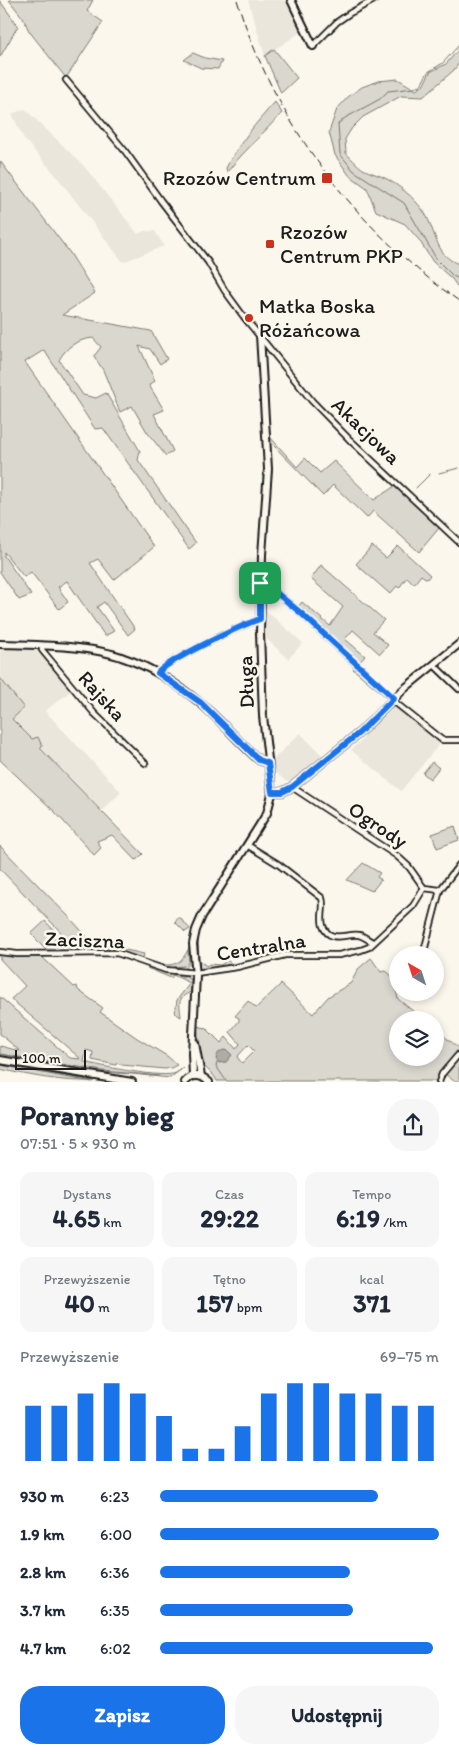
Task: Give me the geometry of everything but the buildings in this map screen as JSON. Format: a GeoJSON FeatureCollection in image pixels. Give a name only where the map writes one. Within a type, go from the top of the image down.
{"type":"FeatureCollection","features":[{"type":"Feature","properties":{"kind":"street"},"geometry":{"type":"LineString","coordinates":[[291,0],[313,46],[350,12],[374,0]]}},
{"type":"Feature","properties":{"kind":"street","name":"Akacjowa"},"geometry":{"type":"LineString","coordinates":[[66,80],[126,151],[161,201],[208,262],[230,297],[325,414],[459,542]]}},
{"type":"Feature","properties":{"kind":"street","name":"Długa"},"geometry":{"type":"LineString","coordinates":[[193,1076],[196,973],[193,944],[198,923],[267,812],[272,792],[263,716],[260,619],[260,583],[268,469],[260,335]]}},
{"type":"Feature","properties":{"kind":"street"},"geometry":{"type":"LineString","coordinates":[[260,583],[267,585],[302,614],[393,699],[442,740],[459,740]]}},
{"type":"Feature","properties":{"kind":"street"},"geometry":{"type":"LineString","coordinates":[[158,673],[161,668],[177,659],[260,619]]}},
{"type":"Feature","properties":{"kind":"street"},"geometry":{"type":"LineString","coordinates":[[0,644],[104,652],[124,658],[158,673],[200,702],[259,760],[268,763]]}},
{"type":"Feature","properties":{"kind":"street"},"geometry":{"type":"LineString","coordinates":[[272,792],[282,792],[292,787],[359,733],[393,699],[459,644]]}},
{"type":"Feature","properties":{"kind":"street","name":"Rajska"},"geometry":{"type":"LineString","coordinates":[[42,646],[42,650],[87,705],[145,764]]}},
{"type":"Feature","properties":{"kind":"street"},"geometry":{"type":"LineString","coordinates":[[434,665],[459,689]]}},
{"type":"Feature","properties":{"kind":"street","name":"Ogrody"},"geometry":{"type":"LineString","coordinates":[[292,787],[397,856],[409,867],[424,888]]}},
{"type":"Feature","properties":{"kind":"street"},"geometry":{"type":"LineString","coordinates":[[247,845],[278,864],[322,898],[324,905],[322,921],[328,933],[344,937],[357,934],[373,942]]}},
{"type":"Feature","properties":{"kind":"street"},"geometry":{"type":"LineString","coordinates":[[425,946],[440,890],[459,865]]}},
{"type":"Feature","properties":{"kind":"street"},"geometry":{"type":"LineString","coordinates":[[424,888],[440,890]]}},
{"type":"Feature","properties":{"kind":"street","name":"Centralna"},"geometry":{"type":"LineString","coordinates":[[196,973],[237,967],[286,955],[346,953],[361,950],[373,942],[413,906],[424,888]]}},
{"type":"Feature","properties":{"kind":"street","name":"Zaciszna"},"geometry":{"type":"LineString","coordinates":[[0,952],[24,954],[117,953],[166,970],[196,973]]}},
{"type":"Feature","properties":{"kind":"street","name":"Długa"},"geometry":{"type":"LineString","coordinates":[[193,1037],[201,1076]]}},
{"type":"Feature","properties":{"kind":"street"},"geometry":{"type":"LineString","coordinates":[[439,1082],[442,1074],[459,1054]]}},
{"type":"Feature","properties":{"kind":"street"},"geometry":{"type":"LineString","coordinates":[[0,1060],[132,1082]]}},
{"type":"Feature","properties":{"kind":"street"},"geometry":{"type":"LineString","coordinates":[[184,1082],[193,1076],[201,1076],[209,1082]]}},
{"type":"Feature","properties":{"kind":"shaded area"},"geometry":{"type":"Polygon","coordinates":[[[9,0],[93,0],[87,11],[103,22],[66,78],[29,31],[23,18],[9,0]]]}},
{"type":"Feature","properties":{"kind":"shaded area"},"geometry":{"type":"Polygon","coordinates":[[[248,0],[285,0],[301,32],[265,56],[248,0]]]}},
{"type":"Feature","properties":{"kind":"shaded area"},"geometry":{"type":"Polygon","coordinates":[[[0,1],[18,26],[0,57],[0,1]]]}},
{"type":"Feature","properties":{"kind":"shaded area"},"geometry":{"type":"Polygon","coordinates":[[[274,49],[297,78],[281,93],[265,56],[274,49]]]}},
{"type":"Feature","properties":{"kind":"shaded area"},"geometry":{"type":"Polygon","coordinates":[[[459,49],[459,63],[454,70],[423,97],[401,96],[363,117],[352,128],[345,139],[346,153],[359,166],[397,185],[411,196],[422,209],[427,216],[440,248],[445,255],[459,264],[459,289],[452,279],[433,262],[419,240],[405,224],[376,211],[367,188],[349,175],[335,155],[329,132],[337,109],[349,96],[362,87],[378,81],[398,79],[416,90],[423,86],[430,72],[446,64],[459,49]]]}},
{"type":"Feature","properties":{"kind":"shaded area"},"geometry":{"type":"Polygon","coordinates":[[[193,53],[205,58],[222,61],[218,69],[201,68],[184,60],[193,53]]]}},
{"type":"Feature","properties":{"kind":"shaded area"},"geometry":{"type":"Polygon","coordinates":[[[275,102],[282,113],[227,172],[226,168],[242,142],[275,102]]]}},
{"type":"Feature","properties":{"kind":"shaded area"},"geometry":{"type":"Polygon","coordinates":[[[25,109],[83,165],[138,234],[144,231],[155,231],[164,246],[123,262],[54,173],[24,139],[12,114],[25,109]]]}},
{"type":"Feature","properties":{"kind":"shaded area"},"geometry":{"type":"Polygon","coordinates":[[[0,161],[70,253],[95,293],[62,315],[151,331],[167,359],[160,364],[150,349],[139,346],[155,381],[149,385],[164,410],[154,414],[173,451],[166,456],[147,432],[132,406],[120,412],[103,370],[94,356],[101,347],[93,338],[73,344],[59,360],[83,395],[96,398],[106,393],[140,451],[138,460],[196,543],[189,549],[103,428],[95,429],[44,350],[25,362],[154,547],[114,580],[98,559],[90,563],[135,629],[128,635],[104,602],[97,607],[114,631],[105,636],[67,581],[58,587],[68,602],[59,609],[31,572],[24,577],[4,552],[4,556],[31,595],[19,600],[0,572],[0,161]]]}},
{"type":"Feature","properties":{"kind":"shaded area"},"geometry":{"type":"Polygon","coordinates":[[[270,437],[297,467],[305,458],[320,473],[334,461],[374,500],[395,486],[440,527],[419,552],[373,511],[367,518],[333,485],[323,496],[270,442],[270,437]]]}},
{"type":"Feature","properties":{"kind":"shaded area"},"geometry":{"type":"Polygon","coordinates":[[[372,546],[386,558],[398,546],[430,575],[427,579],[421,575],[414,584],[407,577],[399,588],[397,586],[390,594],[356,564],[372,546]]]}},
{"type":"Feature","properties":{"kind":"shaded area"},"geometry":{"type":"Polygon","coordinates":[[[321,565],[384,620],[373,632],[388,645],[380,654],[353,630],[345,639],[365,656],[358,664],[297,608],[302,602],[330,626],[343,607],[311,579],[321,565]]]}},
{"type":"Feature","properties":{"kind":"shaded area"},"geometry":{"type":"Polygon","coordinates":[[[265,610],[303,643],[288,659],[266,638],[265,610]]]}},
{"type":"Feature","properties":{"kind":"shaded area"},"geometry":{"type":"Polygon","coordinates":[[[0,648],[39,650],[72,690],[45,711],[121,792],[102,811],[12,718],[24,708],[0,678],[0,648]]]}},
{"type":"Feature","properties":{"kind":"shaded area"},"geometry":{"type":"Polygon","coordinates":[[[355,667],[389,695],[387,697],[353,669],[355,667]]]}},
{"type":"Feature","properties":{"kind":"shaded area"},"geometry":{"type":"Polygon","coordinates":[[[0,678],[24,708],[12,719],[32,739],[38,737],[42,746],[40,748],[143,854],[136,860],[112,835],[97,841],[101,848],[94,855],[55,812],[0,760],[0,678]]]}},
{"type":"Feature","properties":{"kind":"shaded area"},"geometry":{"type":"Polygon","coordinates":[[[395,706],[441,742],[401,791],[351,750],[364,738],[363,736],[367,731],[395,706]]]}},
{"type":"Feature","properties":{"kind":"shaded area"},"geometry":{"type":"Polygon","coordinates":[[[300,733],[323,756],[293,780],[287,782],[276,773],[272,761],[300,733]]]}},
{"type":"Feature","properties":{"kind":"shaded area"},"geometry":{"type":"Polygon","coordinates":[[[432,762],[439,768],[430,779],[423,773],[432,762]]]}},
{"type":"Feature","properties":{"kind":"shaded area"},"geometry":{"type":"Polygon","coordinates":[[[455,826],[459,840],[437,848],[432,834],[455,826]]]}},
{"type":"Feature","properties":{"kind":"shaded area"},"geometry":{"type":"Polygon","coordinates":[[[0,846],[97,948],[112,947],[144,954],[143,958],[121,952],[79,951],[0,869],[0,846]]]}},
{"type":"Feature","properties":{"kind":"shaded area"},"geometry":{"type":"Polygon","coordinates":[[[363,863],[380,873],[377,877],[381,880],[372,891],[347,880],[363,863]]]}},
{"type":"Feature","properties":{"kind":"shaded area"},"geometry":{"type":"Polygon","coordinates":[[[179,917],[190,929],[185,932],[175,922],[179,917]]]}},
{"type":"Feature","properties":{"kind":"shaded area"},"geometry":{"type":"Polygon","coordinates":[[[45,921],[74,951],[47,950],[31,934],[45,921]]]}},
{"type":"Feature","properties":{"kind":"shaded area"},"geometry":{"type":"Polygon","coordinates":[[[197,936],[199,961],[207,966],[209,964],[220,965],[224,963],[223,957],[232,964],[200,970],[196,957],[197,936]]]}},
{"type":"Feature","properties":{"kind":"shaded area"},"geometry":{"type":"Polygon","coordinates":[[[282,941],[294,952],[276,953],[268,945],[282,941]]]}},
{"type":"Feature","properties":{"kind":"shaded area"},"geometry":{"type":"Polygon","coordinates":[[[190,945],[191,963],[184,969],[172,970],[151,963],[175,964],[187,952],[190,945]]]}},
{"type":"Feature","properties":{"kind":"shaded area"},"geometry":{"type":"Polygon","coordinates":[[[0,954],[42,957],[74,987],[77,986],[78,990],[103,1008],[100,1012],[167,1056],[177,1065],[165,1069],[117,1063],[116,1065],[92,1060],[93,1052],[86,1050],[84,1062],[146,1073],[169,1074],[177,1072],[170,1078],[101,1072],[0,1054],[0,1046],[20,1051],[0,1034],[0,997],[70,1058],[81,1059],[11,999],[25,986],[0,959],[0,954]]]}},
{"type":"Feature","properties":{"kind":"shaded area"},"geometry":{"type":"Polygon","coordinates":[[[371,958],[381,972],[386,971],[389,973],[389,1001],[400,1001],[413,1011],[389,1011],[389,1066],[444,1066],[444,1036],[459,1048],[441,1072],[437,1081],[217,1081],[202,1064],[197,1026],[206,1028],[221,1043],[226,1037],[236,1049],[240,1044],[230,1032],[239,1021],[239,1018],[235,1016],[248,1001],[256,1008],[281,984],[313,1014],[328,997],[351,983],[358,969],[371,958]],[[248,1045],[237,1057],[242,1063],[254,1051],[248,1045]]]}},
{"type":"Feature","properties":{"kind":"shaded area"},"geometry":{"type":"Polygon","coordinates":[[[149,966],[191,979],[191,992],[186,994],[180,1002],[181,1017],[175,1013],[177,1000],[190,983],[173,975],[171,978],[147,968],[149,966]]]}},
{"type":"Feature","properties":{"kind":"shaded area"},"geometry":{"type":"Polygon","coordinates":[[[224,1050],[232,1055],[226,1062],[219,1063],[216,1059],[217,1056],[224,1050]]]}},
{"type":"Feature","properties":{"kind":"shaded area"},"geometry":{"type":"Polygon","coordinates":[[[459,1057],[459,1081],[454,1081],[445,1074],[459,1057]]]}},
{"type":"Feature","properties":{"kind":"shaded area"},"geometry":{"type":"Polygon","coordinates":[[[0,1065],[94,1081],[70,1081],[35,1076],[0,1069],[0,1065]]]}},
{"type":"Feature","properties":{"kind":"waterway"},"geometry":{"type":"LineString","coordinates":[[459,45],[443,63],[428,72],[421,85],[414,88],[388,91],[380,99],[345,118],[338,124],[340,154],[354,171],[404,203],[437,260],[453,276],[459,279]]}},
{"type":"Feature","properties":{"kind":"waterway"},"geometry":{"type":"LineString","coordinates":[[439,473],[459,468]]}},
{"type":"Feature","properties":{"kind":"waterway"},"geometry":{"type":"LineString","coordinates":[[416,488],[430,474]]}},
{"type":"Feature","properties":{"kind":"waterway"},"geometry":{"type":"LineString","coordinates":[[187,964],[189,961],[188,951]]}},
{"type":"Feature","properties":{"kind":"waterway"},"geometry":{"type":"LineString","coordinates":[[174,967],[184,966]]}},
{"type":"Feature","properties":{"kind":"waterway"},"geometry":{"type":"LineString","coordinates":[[0,1054],[103,1071],[159,1076]]}},
{"type":"Feature","properties":{"kind":"waterway"},"geometry":{"type":"LineString","coordinates":[[217,1062],[216,1066],[227,1082]]}},
{"type":"Feature","properties":{"kind":"waterway"},"geometry":{"type":"LineString","coordinates":[[0,1065],[92,1082]]}},
{"type":"Feature","properties":{"kind":"railway"},"geometry":{"type":"LineString","coordinates":[[237,0],[253,45],[273,88],[296,130],[323,169],[353,206],[386,240],[421,272],[459,301]]}},
{"type":"Feature","properties":{"kind":"place","name":"Rzozów Centrum"},"geometry":{"type":"Point","coordinates":[327,178]}},
{"type":"Feature","properties":{"kind":"place","name":"Rzozów Centrum PKP"},"geometry":{"type":"Point","coordinates":[270,244]}},
{"type":"Feature","properties":{"kind":"place","name":"Matka Boska Różańcowa"},"geometry":{"type":"Point","coordinates":[249,318]}},
{"type":"Feature","properties":{"kind":"route"},"geometry":{"type":"LineString","coordinates":[[260,583],[267,585],[302,614],[342,653],[394,698],[359,733],[292,787],[282,792],[272,792],[268,763],[262,762],[251,754],[200,702],[158,673],[161,668],[177,659],[260,619],[260,583]]}}]}
